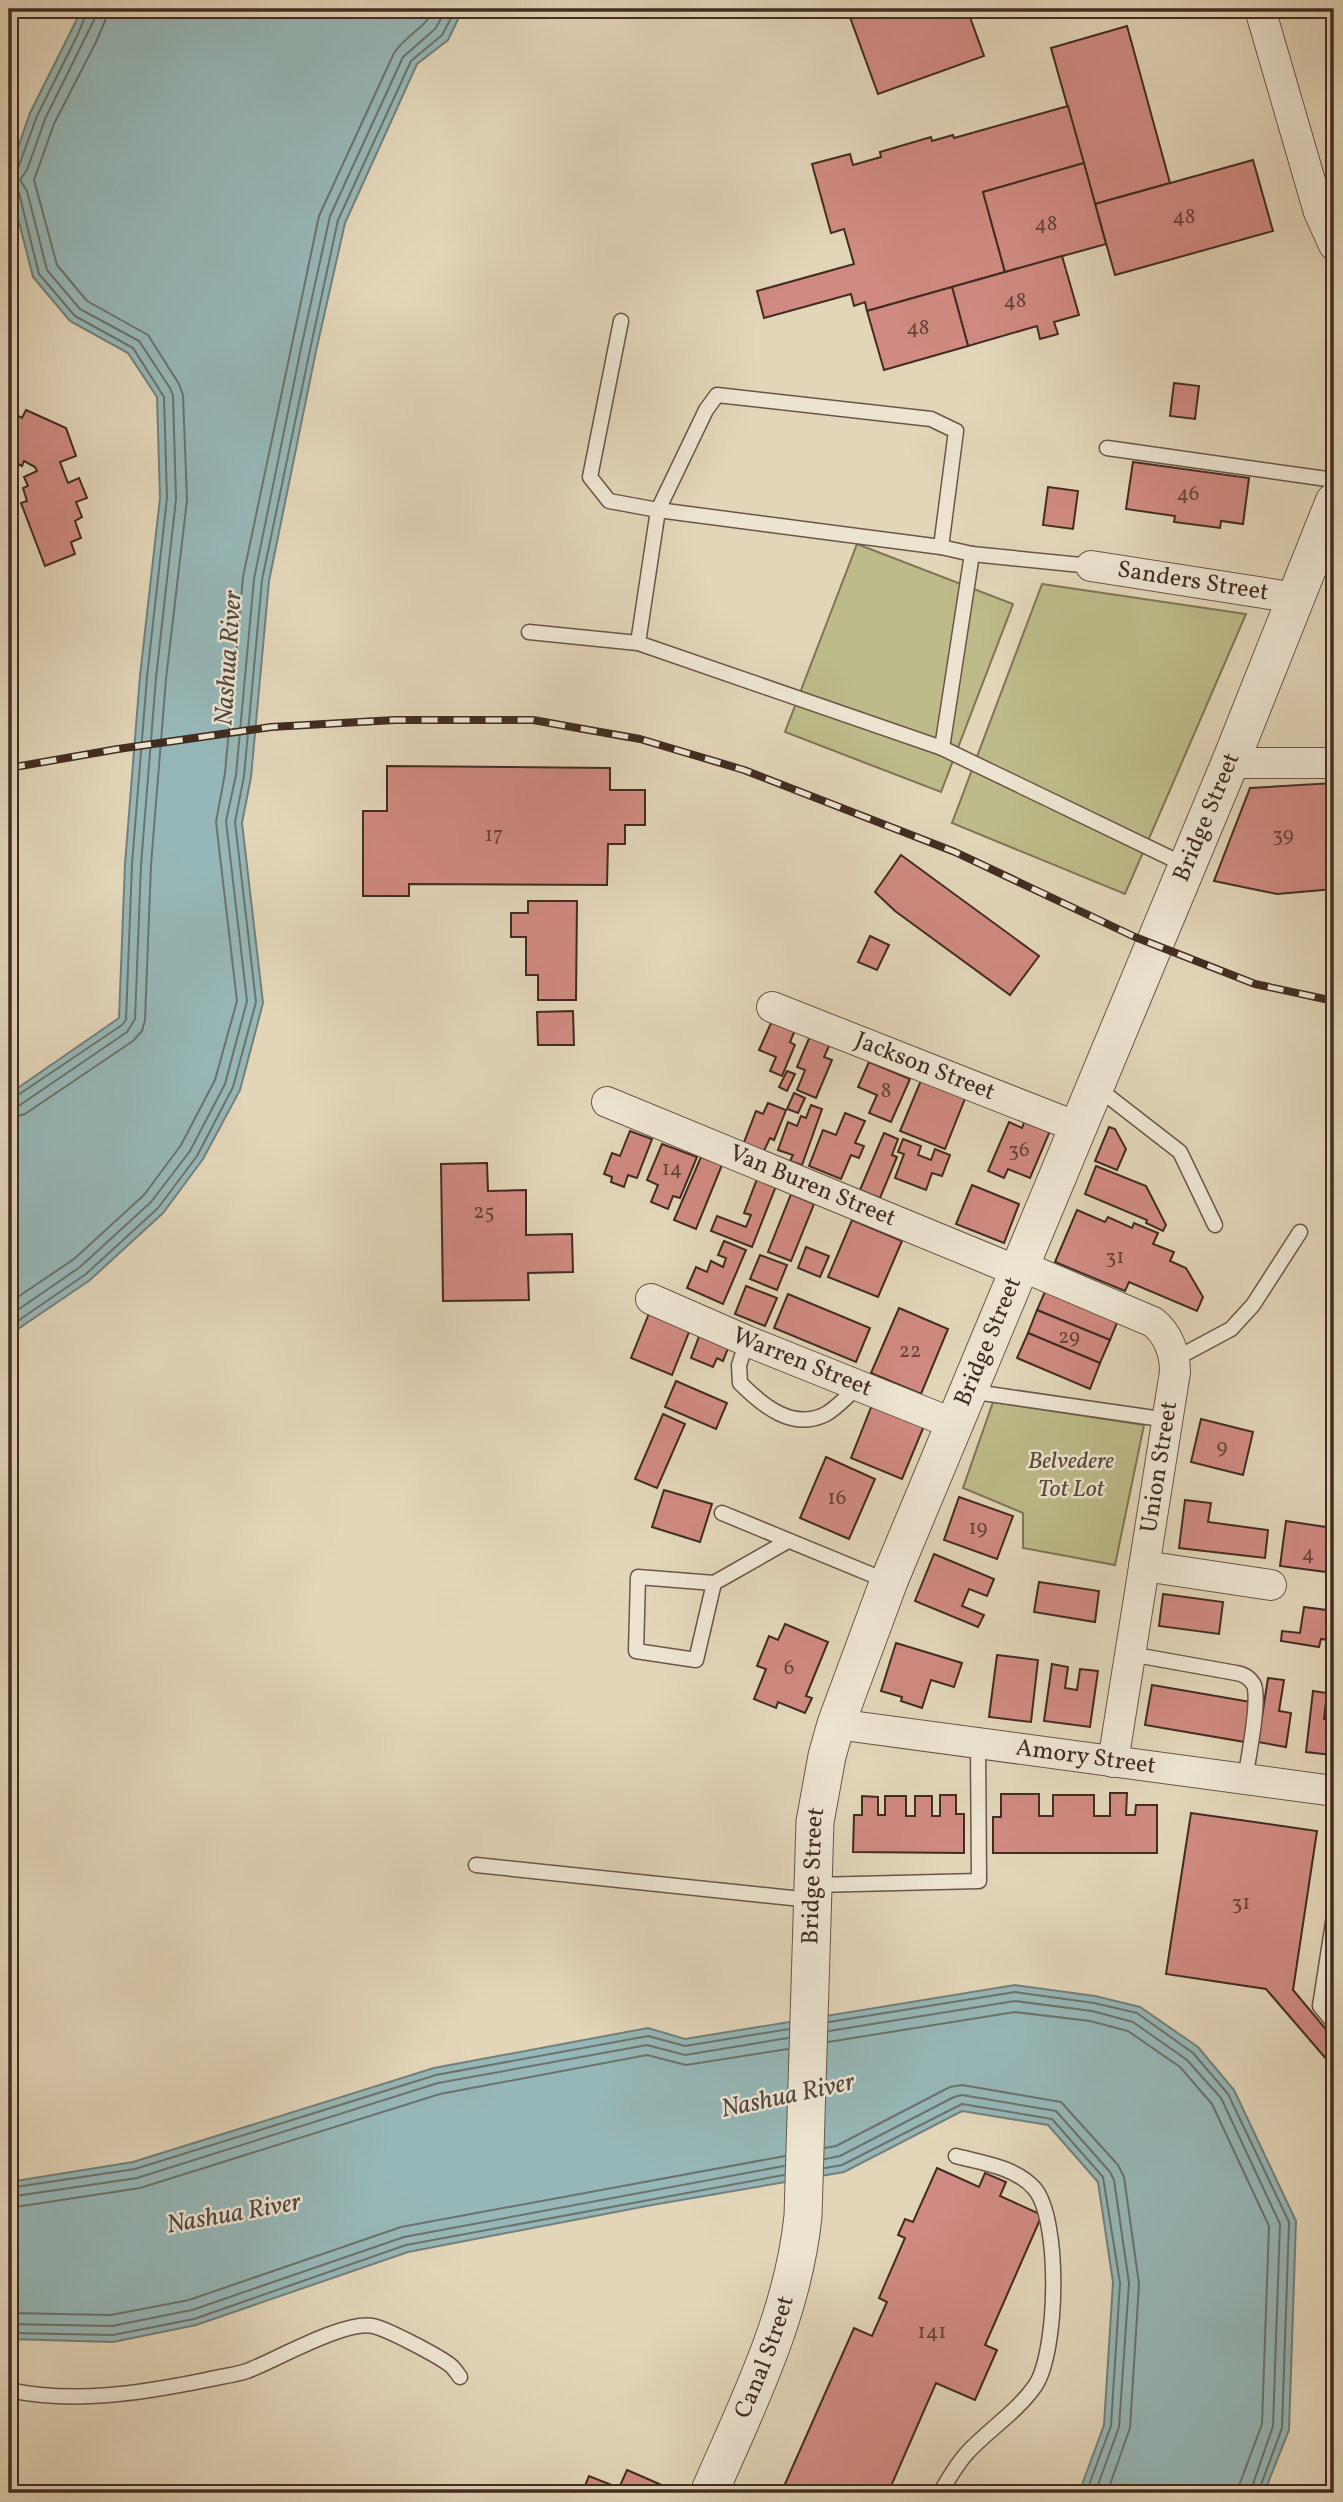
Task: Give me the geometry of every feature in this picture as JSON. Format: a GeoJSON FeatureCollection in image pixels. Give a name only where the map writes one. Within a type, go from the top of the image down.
{"type":"FeatureCollection","features":[{"type":"Feature","properties":{"kind":"street"},"geometry":{"type":"LineString","coordinates":[[1260,9],[1319,212],[1334,245]]}},
{"type":"Feature","properties":{"kind":"street","name":"Bridge Street"},"geometry":{"type":"LineString","coordinates":[[803,2216],[812,1893],[817,1809],[836,1724],[889,1581],[1332,515]]}},
{"type":"Feature","properties":{"kind":"street","name":"Sanders Street"},"geometry":{"type":"LineString","coordinates":[[1091,566],[1296,598]]}},
{"type":"Feature","properties":{"kind":"street"},"geometry":{"type":"LineString","coordinates":[[1230,762],[1334,763]]}},
{"type":"Feature","properties":{"kind":"street","name":"Jackson Street"},"geometry":{"type":"LineString","coordinates":[[772,1007],[1077,1127]]}},
{"type":"Feature","properties":{"kind":"street","name":"Van Buren Street"},"geometry":{"type":"LineString","coordinates":[[607,1102],[1018,1268]]}},
{"type":"Feature","properties":{"kind":"street"},"geometry":{"type":"LineString","coordinates":[[1018,1268],[1153,1322],[1161,1328],[1175,1359]]}},
{"type":"Feature","properties":{"kind":"street","name":"Warren Street"},"geometry":{"type":"LineString","coordinates":[[651,1299],[954,1424]]}},
{"type":"Feature","properties":{"kind":"street","name":"Union Street"},"geometry":{"type":"LineString","coordinates":[[1112,1762],[1168,1420],[1175,1359]]}},
{"type":"Feature","properties":{"kind":"street"},"geometry":{"type":"LineString","coordinates":[[1144,1566],[1271,1585]]}},
{"type":"Feature","properties":{"kind":"street","name":"Amory Street"},"geometry":{"type":"LineString","coordinates":[[836,1724],[1334,1791]]}},
{"type":"Feature","properties":{"kind":"street","name":"Canal Street"},"geometry":{"type":"LineString","coordinates":[[709,2493],[779,2327],[795,2269],[803,2216]]}},
{"type":"Feature","properties":{"kind":"lane"},"geometry":{"type":"LineString","coordinates":[[621,321],[590,477],[609,501],[658,510],[941,547],[972,554],[1091,566]]}},
{"type":"Feature","properties":{"kind":"lane"},"geometry":{"type":"LineString","coordinates":[[638,643],[658,510],[706,410],[717,395],[931,419],[956,430],[941,547]]}},
{"type":"Feature","properties":{"kind":"lane"},"geometry":{"type":"LineString","coordinates":[[1107,448],[1334,480]]}},
{"type":"Feature","properties":{"kind":"lane"},"geometry":{"type":"LineString","coordinates":[[942,748],[972,554]]}},
{"type":"Feature","properties":{"kind":"lane"},"geometry":{"type":"LineString","coordinates":[[529,632],[638,643],[942,748],[1187,866]]}},
{"type":"Feature","properties":{"kind":"lane"},"geometry":{"type":"LineString","coordinates":[[1094,1086],[1180,1152],[1215,1225]]}},
{"type":"Feature","properties":{"kind":"lane"},"geometry":{"type":"LineString","coordinates":[[1175,1359],[1231,1329],[1254,1305],[1300,1232]]}},
{"type":"Feature","properties":{"kind":"lane"},"geometry":{"type":"LineString","coordinates":[[747,1340],[739,1365],[740,1383],[758,1401],[781,1415],[805,1421],[827,1413],[859,1385]]}},
{"type":"Feature","properties":{"kind":"lane"},"geometry":{"type":"LineString","coordinates":[[968,1391],[1168,1420]]}},
{"type":"Feature","properties":{"kind":"lane"},"geometry":{"type":"LineString","coordinates":[[722,1513],[889,1581]]}},
{"type":"Feature","properties":{"kind":"lane"},"geometry":{"type":"LineString","coordinates":[[714,1583],[696,1660],[636,1651],[638,1577],[714,1583],[788,1541]]}},
{"type":"Feature","properties":{"kind":"lane"},"geometry":{"type":"LineString","coordinates":[[1130,1654],[1236,1672],[1250,1679],[1254,1686],[1255,1704],[1245,1779]]}},
{"type":"Feature","properties":{"kind":"lane"},"geometry":{"type":"LineString","coordinates":[[475,1865],[812,1893],[979,1881],[978,1744]]}},
{"type":"Feature","properties":{"kind":"lane"},"geometry":{"type":"LineString","coordinates":[[1334,1916],[1320,2006],[1334,2023]]}},
{"type":"Feature","properties":{"kind":"lane"},"geometry":{"type":"LineString","coordinates":[[940,2493],[966,2454],[1017,2408],[1037,2383],[1049,2344],[1053,2299],[1053,2255],[1048,2217],[1042,2199],[1034,2188],[1018,2175],[956,2156]]}},
{"type":"Feature","properties":{"kind":"lane"},"geometry":{"type":"LineString","coordinates":[[9,2390],[93,2396],[166,2388],[245,2372],[331,2335],[357,2327],[373,2326],[451,2365],[460,2376]]}},
{"type":"Feature","properties":{"kind":"green space"},"geometry":{"type":"Polygon","coordinates":[[[857,544],[1013,604],[941,792],[785,732],[857,544]]]}},
{"type":"Feature","properties":{"kind":"green space"},"geometry":{"type":"Polygon","coordinates":[[[1042,584],[1246,614],[1125,894],[952,823],[1042,584]]]}},
{"type":"Feature","properties":{"kind":"green space","name":"Belvedere Tot Lot"},"geometry":{"type":"Polygon","coordinates":[[[993,1402],[1144,1425],[1115,1565],[1023,1548],[1023,1513],[963,1488],[993,1402]]]}},
{"type":"Feature","properties":{"kind":"water","name":"Nashua River"},"geometry":{"type":"Polygon","coordinates":[[[82,9],[463,9],[448,40],[417,64],[345,223],[316,351],[269,581],[251,777],[242,823],[263,1003],[240,1090],[203,1159],[163,1213],[90,1280],[9,1335],[9,1094],[119,1018],[125,864],[140,676],[160,498],[157,397],[128,353],[70,321],[33,277],[9,183],[9,174],[30,113],[82,9]]]}},
{"type":"Feature","properties":{"kind":"water","name":"Nashua River"},"geometry":{"type":"Polygon","coordinates":[[[1015,1985],[1095,1996],[1140,2007],[1198,2047],[1234,2090],[1296,2221],[1289,2430],[1264,2493],[1079,2493],[1104,2425],[1113,2282],[1098,2182],[1048,2125],[962,2111],[844,2172],[652,2205],[408,2252],[196,2325],[113,2342],[9,2339],[9,2182],[133,2162],[434,2068],[648,2028],[685,2039],[1015,1985]]]}},
{"type":"Feature","properties":{"kind":"building"},"geometry":{"type":"Polygon","coordinates":[[[847,9],[967,9],[984,56],[878,94],[847,9]]]}},
{"type":"Feature","properties":{"kind":"building"},"geometry":{"type":"Polygon","coordinates":[[[1127,26],[1170,183],[1095,204],[1051,48],[1127,26]]]}},
{"type":"Feature","properties":{"kind":"building"},"geometry":{"type":"Polygon","coordinates":[[[1068,106],[1084,163],[983,192],[1005,272],[867,311],[865,302],[854,306],[851,294],[764,318],[757,291],[854,264],[844,229],[831,233],[812,164],[850,154],[853,165],[881,157],[880,152],[931,137],[932,141],[953,135],[954,138],[1068,106]]]}},
{"type":"Feature","properties":{"kind":"building"},"geometry":{"type":"Polygon","coordinates":[[[1253,160],[1273,231],[1115,275],[1095,204],[1253,160]]]}},
{"type":"Feature","properties":{"kind":"building"},"geometry":{"type":"Polygon","coordinates":[[[1084,163],[1106,244],[1005,272],[983,192],[1084,163]]]}},
{"type":"Feature","properties":{"kind":"building"},"geometry":{"type":"Polygon","coordinates":[[[1062,256],[1079,315],[1054,322],[1058,334],[1040,339],[1037,326],[968,346],[952,287],[1062,256]]]}},
{"type":"Feature","properties":{"kind":"building"},"geometry":{"type":"Polygon","coordinates":[[[952,287],[968,346],[884,370],[867,311],[952,287]]]}},
{"type":"Feature","properties":{"kind":"building"},"geometry":{"type":"Polygon","coordinates":[[[1174,383],[1199,386],[1195,419],[1170,416],[1174,383]]]}},
{"type":"Feature","properties":{"kind":"building"},"geometry":{"type":"Polygon","coordinates":[[[26,410],[66,428],[76,456],[60,462],[68,483],[79,478],[87,498],[76,502],[82,517],[75,521],[81,538],[71,542],[75,554],[45,566],[21,503],[27,501],[23,488],[28,486],[24,477],[37,471],[24,461],[22,466],[10,460],[17,447],[10,444],[9,446],[9,411],[22,418],[26,410]]]}},
{"type":"Feature","properties":{"kind":"building"},"geometry":{"type":"Polygon","coordinates":[[[1133,462],[1249,478],[1243,524],[1221,521],[1220,528],[1174,522],[1175,516],[1126,509],[1133,462]]]}},
{"type":"Feature","properties":{"kind":"building"},"geometry":{"type":"Polygon","coordinates":[[[1048,487],[1078,491],[1073,529],[1043,525],[1048,487]]]}},
{"type":"Feature","properties":{"kind":"building"},"geometry":{"type":"Polygon","coordinates":[[[387,766],[610,768],[610,790],[645,790],[645,825],[625,825],[625,844],[608,844],[607,885],[409,884],[409,896],[363,896],[363,811],[387,811],[387,766]]]}},
{"type":"Feature","properties":{"kind":"building"},"geometry":{"type":"Polygon","coordinates":[[[1334,783],[1334,889],[1277,894],[1214,881],[1250,788],[1334,783]]]}},
{"type":"Feature","properties":{"kind":"building"},"geometry":{"type":"Polygon","coordinates":[[[901,855],[1039,956],[1010,995],[895,911],[875,892],[901,855]]]}},
{"type":"Feature","properties":{"kind":"building"},"geometry":{"type":"Polygon","coordinates":[[[528,901],[577,901],[576,1000],[538,1000],[538,975],[526,975],[526,937],[511,937],[511,913],[528,913],[528,901]]]}},
{"type":"Feature","properties":{"kind":"building"},"geometry":{"type":"Polygon","coordinates":[[[870,936],[889,945],[877,970],[858,962],[870,936]]]}},
{"type":"Feature","properties":{"kind":"building"},"geometry":{"type":"Polygon","coordinates":[[[573,1011],[574,1045],[538,1045],[537,1012],[573,1011]]]}},
{"type":"Feature","properties":{"kind":"building"},"geometry":{"type":"Polygon","coordinates":[[[772,1021],[795,1030],[790,1042],[795,1045],[782,1076],[770,1071],[776,1057],[759,1050],[772,1021]]]}},
{"type":"Feature","properties":{"kind":"building"},"geometry":{"type":"Polygon","coordinates":[[[810,1036],[830,1044],[824,1057],[832,1060],[816,1098],[797,1090],[805,1070],[797,1067],[810,1036]]]}},
{"type":"Feature","properties":{"kind":"building"},"geometry":{"type":"Polygon","coordinates":[[[869,1062],[910,1079],[891,1122],[869,1113],[877,1095],[858,1087],[869,1062]]]}},
{"type":"Feature","properties":{"kind":"building"},"geometry":{"type":"Polygon","coordinates":[[[787,1071],[795,1074],[787,1091],[779,1087],[787,1071]]]}},
{"type":"Feature","properties":{"kind":"building"},"geometry":{"type":"Polygon","coordinates":[[[922,1078],[966,1096],[945,1149],[900,1131],[922,1078]]]}},
{"type":"Feature","properties":{"kind":"building"},"geometry":{"type":"Polygon","coordinates":[[[794,1093],[805,1098],[798,1113],[787,1109],[794,1093]]]}},
{"type":"Feature","properties":{"kind":"building"},"geometry":{"type":"Polygon","coordinates":[[[768,1103],[786,1110],[774,1140],[770,1138],[763,1153],[743,1145],[756,1111],[763,1114],[768,1103]]]}},
{"type":"Feature","properties":{"kind":"building"},"geometry":{"type":"Polygon","coordinates":[[[811,1105],[822,1109],[802,1165],[790,1161],[793,1155],[778,1150],[788,1122],[797,1126],[801,1116],[806,1118],[811,1105]]]}},
{"type":"Feature","properties":{"kind":"building"},"geometry":{"type":"Polygon","coordinates":[[[845,1113],[865,1121],[855,1143],[864,1146],[859,1158],[851,1155],[841,1179],[809,1166],[823,1130],[836,1135],[845,1113]]]}},
{"type":"Feature","properties":{"kind":"building"},"geometry":{"type":"Polygon","coordinates":[[[1025,1120],[1050,1131],[1030,1178],[1008,1169],[1004,1178],[988,1171],[1009,1122],[1022,1128],[1025,1120]]]}},
{"type":"Feature","properties":{"kind":"building"},"geometry":{"type":"Polygon","coordinates":[[[1109,1127],[1115,1129],[1126,1149],[1117,1170],[1095,1161],[1109,1127]]]}},
{"type":"Feature","properties":{"kind":"building"},"geometry":{"type":"Polygon","coordinates":[[[630,1131],[652,1139],[637,1178],[628,1175],[624,1187],[611,1182],[612,1177],[604,1174],[612,1153],[620,1156],[630,1131]]]}},
{"type":"Feature","properties":{"kind":"building"},"geometry":{"type":"Polygon","coordinates":[[[884,1133],[898,1139],[892,1155],[897,1157],[880,1198],[860,1190],[884,1133]]]}},
{"type":"Feature","properties":{"kind":"building"},"geometry":{"type":"Polygon","coordinates":[[[903,1139],[921,1146],[918,1155],[931,1160],[935,1149],[950,1155],[942,1176],[932,1173],[926,1190],[895,1178],[904,1154],[898,1152],[903,1139]]]}},
{"type":"Feature","properties":{"kind":"building"},"geometry":{"type":"Polygon","coordinates":[[[662,1144],[697,1157],[680,1198],[673,1196],[668,1209],[651,1202],[658,1185],[647,1180],[662,1144]]]}},
{"type":"Feature","properties":{"kind":"building"},"geometry":{"type":"Polygon","coordinates":[[[701,1157],[722,1165],[696,1229],[674,1220],[701,1157]]]}},
{"type":"Feature","properties":{"kind":"building"},"geometry":{"type":"Polygon","coordinates":[[[487,1163],[488,1191],[526,1190],[526,1235],[572,1234],[573,1272],[528,1273],[529,1300],[443,1301],[441,1164],[487,1163]]]}},
{"type":"Feature","properties":{"kind":"building"},"geometry":{"type":"Polygon","coordinates":[[[1096,1166],[1146,1186],[1166,1225],[1163,1231],[1146,1223],[1147,1220],[1085,1194],[1096,1166]]]}},
{"type":"Feature","properties":{"kind":"building"},"geometry":{"type":"Polygon","coordinates":[[[757,1179],[776,1186],[752,1247],[711,1231],[717,1216],[746,1227],[751,1215],[744,1213],[757,1179]]]}},
{"type":"Feature","properties":{"kind":"building"},"geometry":{"type":"Polygon","coordinates":[[[972,1185],[1019,1204],[1004,1243],[956,1224],[972,1185]]]}},
{"type":"Feature","properties":{"kind":"building"},"geometry":{"type":"Polygon","coordinates":[[[791,1194],[814,1204],[791,1261],[768,1252],[791,1194]]]}},
{"type":"Feature","properties":{"kind":"building"},"geometry":{"type":"Polygon","coordinates":[[[1077,1210],[1105,1222],[1108,1217],[1132,1228],[1134,1223],[1158,1233],[1153,1244],[1174,1252],[1170,1261],[1186,1268],[1203,1297],[1197,1311],[1129,1282],[1125,1291],[1055,1262],[1077,1210]]]}},
{"type":"Feature","properties":{"kind":"building"},"geometry":{"type":"Polygon","coordinates":[[[852,1220],[902,1241],[878,1297],[828,1277],[852,1220]]]}},
{"type":"Feature","properties":{"kind":"building"},"geometry":{"type":"Polygon","coordinates":[[[724,1241],[746,1250],[723,1304],[687,1288],[696,1267],[707,1272],[711,1261],[723,1267],[726,1258],[718,1255],[724,1241]]]}},
{"type":"Feature","properties":{"kind":"building"},"geometry":{"type":"Polygon","coordinates":[[[806,1247],[829,1256],[820,1277],[798,1268],[806,1247]]]}},
{"type":"Feature","properties":{"kind":"building"},"geometry":{"type":"Polygon","coordinates":[[[760,1255],[787,1265],[777,1290],[750,1279],[760,1255]]]}},
{"type":"Feature","properties":{"kind":"building"},"geometry":{"type":"Polygon","coordinates":[[[746,1286],[777,1298],[765,1326],[735,1314],[746,1286]]]}},
{"type":"Feature","properties":{"kind":"building"},"geometry":{"type":"Polygon","coordinates":[[[1047,1287],[1119,1318],[1110,1340],[1037,1310],[1047,1287]]]}},
{"type":"Feature","properties":{"kind":"building"},"geometry":{"type":"Polygon","coordinates":[[[788,1294],[870,1328],[856,1362],[774,1328],[788,1294]]]}},
{"type":"Feature","properties":{"kind":"building"},"geometry":{"type":"Polygon","coordinates":[[[899,1308],[948,1329],[921,1394],[871,1373],[899,1308]]]}},
{"type":"Feature","properties":{"kind":"building"},"geometry":{"type":"Polygon","coordinates":[[[1037,1310],[1110,1340],[1100,1363],[1028,1333],[1037,1310]]]}},
{"type":"Feature","properties":{"kind":"building"},"geometry":{"type":"Polygon","coordinates":[[[650,1311],[691,1327],[672,1375],[631,1358],[650,1311]]]}},
{"type":"Feature","properties":{"kind":"building"},"geometry":{"type":"Polygon","coordinates":[[[701,1331],[730,1343],[723,1361],[717,1358],[713,1367],[691,1358],[701,1331]]]}},
{"type":"Feature","properties":{"kind":"building"},"geometry":{"type":"Polygon","coordinates":[[[1028,1333],[1100,1363],[1090,1389],[1017,1358],[1028,1333]]]}},
{"type":"Feature","properties":{"kind":"building"},"geometry":{"type":"Polygon","coordinates":[[[676,1381],[727,1403],[716,1429],[665,1407],[676,1381]]]}},
{"type":"Feature","properties":{"kind":"building"},"geometry":{"type":"Polygon","coordinates":[[[872,1405],[924,1426],[902,1479],[851,1458],[872,1405]]]}},
{"type":"Feature","properties":{"kind":"building"},"geometry":{"type":"Polygon","coordinates":[[[663,1414],[685,1424],[657,1488],[635,1479],[663,1414]]]}},
{"type":"Feature","properties":{"kind":"building"},"geometry":{"type":"Polygon","coordinates":[[[1201,1419],[1253,1432],[1243,1475],[1191,1462],[1201,1419]]]}},
{"type":"Feature","properties":{"kind":"building"},"geometry":{"type":"Polygon","coordinates":[[[826,1457],[875,1479],[849,1539],[800,1518],[826,1457]]]}},
{"type":"Feature","properties":{"kind":"building"},"geometry":{"type":"Polygon","coordinates":[[[664,1490],[712,1504],[700,1542],[652,1527],[664,1490]]]}},
{"type":"Feature","properties":{"kind":"building"},"geometry":{"type":"Polygon","coordinates":[[[959,1497],[1013,1516],[997,1559],[944,1540],[959,1497]]]}},
{"type":"Feature","properties":{"kind":"building"},"geometry":{"type":"Polygon","coordinates":[[[1185,1500],[1211,1503],[1208,1522],[1268,1530],[1265,1558],[1179,1548],[1185,1500]]]}},
{"type":"Feature","properties":{"kind":"building"},"geometry":{"type":"Polygon","coordinates":[[[1286,1521],[1326,1527],[1334,1542],[1334,1573],[1280,1566],[1286,1521]]]}},
{"type":"Feature","properties":{"kind":"building"},"geometry":{"type":"Polygon","coordinates":[[[934,1554],[994,1579],[987,1596],[969,1589],[962,1606],[984,1615],[978,1627],[915,1601],[934,1554]]]}},
{"type":"Feature","properties":{"kind":"building"},"geometry":{"type":"Polygon","coordinates":[[[1039,1582],[1099,1591],[1095,1622],[1034,1612],[1039,1582]]]}},
{"type":"Feature","properties":{"kind":"building"},"geometry":{"type":"Polygon","coordinates":[[[1163,1594],[1223,1602],[1219,1634],[1159,1626],[1163,1594]]]}},
{"type":"Feature","properties":{"kind":"building"},"geometry":{"type":"Polygon","coordinates":[[[1304,1607],[1334,1611],[1334,1641],[1321,1639],[1319,1647],[1281,1641],[1282,1631],[1300,1633],[1304,1607]]]}},
{"type":"Feature","properties":{"kind":"building"},"geometry":{"type":"Polygon","coordinates":[[[785,1624],[828,1642],[806,1696],[812,1698],[805,1713],[778,1702],[776,1708],[754,1699],[766,1669],[757,1666],[769,1636],[778,1640],[785,1624]]]}},
{"type":"Feature","properties":{"kind":"building"},"geometry":{"type":"Polygon","coordinates":[[[896,1643],[962,1663],[954,1687],[931,1680],[922,1708],[901,1701],[902,1697],[881,1691],[896,1643]]]}},
{"type":"Feature","properties":{"kind":"building"},"geometry":{"type":"Polygon","coordinates":[[[997,1655],[1038,1660],[1031,1722],[989,1717],[997,1655]]]}},
{"type":"Feature","properties":{"kind":"building"},"geometry":{"type":"Polygon","coordinates":[[[1052,1664],[1068,1667],[1065,1688],[1077,1690],[1080,1669],[1098,1671],[1090,1727],[1044,1721],[1052,1664]]]}},
{"type":"Feature","properties":{"kind":"building"},"geometry":{"type":"Polygon","coordinates":[[[1268,1678],[1284,1680],[1279,1711],[1291,1713],[1286,1747],[1258,1742],[1268,1678]]]}},
{"type":"Feature","properties":{"kind":"building"},"geometry":{"type":"Polygon","coordinates":[[[1152,1685],[1251,1702],[1245,1742],[1145,1725],[1152,1685]]]}},
{"type":"Feature","properties":{"kind":"building"},"geometry":{"type":"Polygon","coordinates":[[[1313,1691],[1327,1693],[1324,1719],[1334,1721],[1332,1755],[1306,1752],[1313,1691]]]}},
{"type":"Feature","properties":{"kind":"building"},"geometry":{"type":"Polygon","coordinates":[[[1110,1793],[1127,1793],[1126,1815],[1135,1815],[1136,1805],[1157,1805],[1157,1853],[993,1853],[993,1817],[1001,1817],[1001,1794],[1039,1794],[1039,1816],[1053,1816],[1053,1795],[1094,1795],[1094,1816],[1110,1816],[1110,1793]]]}},
{"type":"Feature","properties":{"kind":"building"},"geometry":{"type":"Polygon","coordinates":[[[940,1795],[956,1795],[956,1814],[964,1814],[964,1853],[853,1852],[854,1815],[862,1815],[862,1796],[878,1797],[878,1815],[885,1815],[885,1796],[906,1796],[906,1816],[915,1816],[915,1796],[932,1796],[932,1816],[940,1816],[940,1795]]]}},
{"type":"Feature","properties":{"kind":"building"},"geometry":{"type":"Polygon","coordinates":[[[1191,1813],[1317,1831],[1293,1990],[1334,2039],[1334,2068],[1266,1989],[1166,1974],[1191,1813]]]}},
{"type":"Feature","properties":{"kind":"building"},"geometry":{"type":"Polygon","coordinates":[[[937,2168],[979,2187],[985,2173],[1006,2182],[1000,2196],[1042,2215],[985,2345],[997,2350],[975,2400],[936,2383],[888,2493],[781,2493],[854,2328],[872,2336],[887,2302],[879,2298],[905,2238],[898,2235],[905,2219],[913,2222],[937,2168]]]}},
{"type":"Feature","properties":{"kind":"building"},"geometry":{"type":"Polygon","coordinates":[[[627,2470],[671,2489],[669,2493],[582,2493],[589,2476],[619,2488],[627,2470]]]}},
{"type":"Feature","properties":{"kind":"building"},"geometry":{"type":"Polygon","coordinates":[[[960,2486],[978,2493],[957,2493],[960,2486]]]}},
{"type":"Feature","properties":{"kind":"railway"},"geometry":{"type":"LineString","coordinates":[[9,768],[271,727],[395,720],[533,720],[640,739],[744,770],[955,852],[1135,937],[1255,984],[1334,1001]]}}]}
